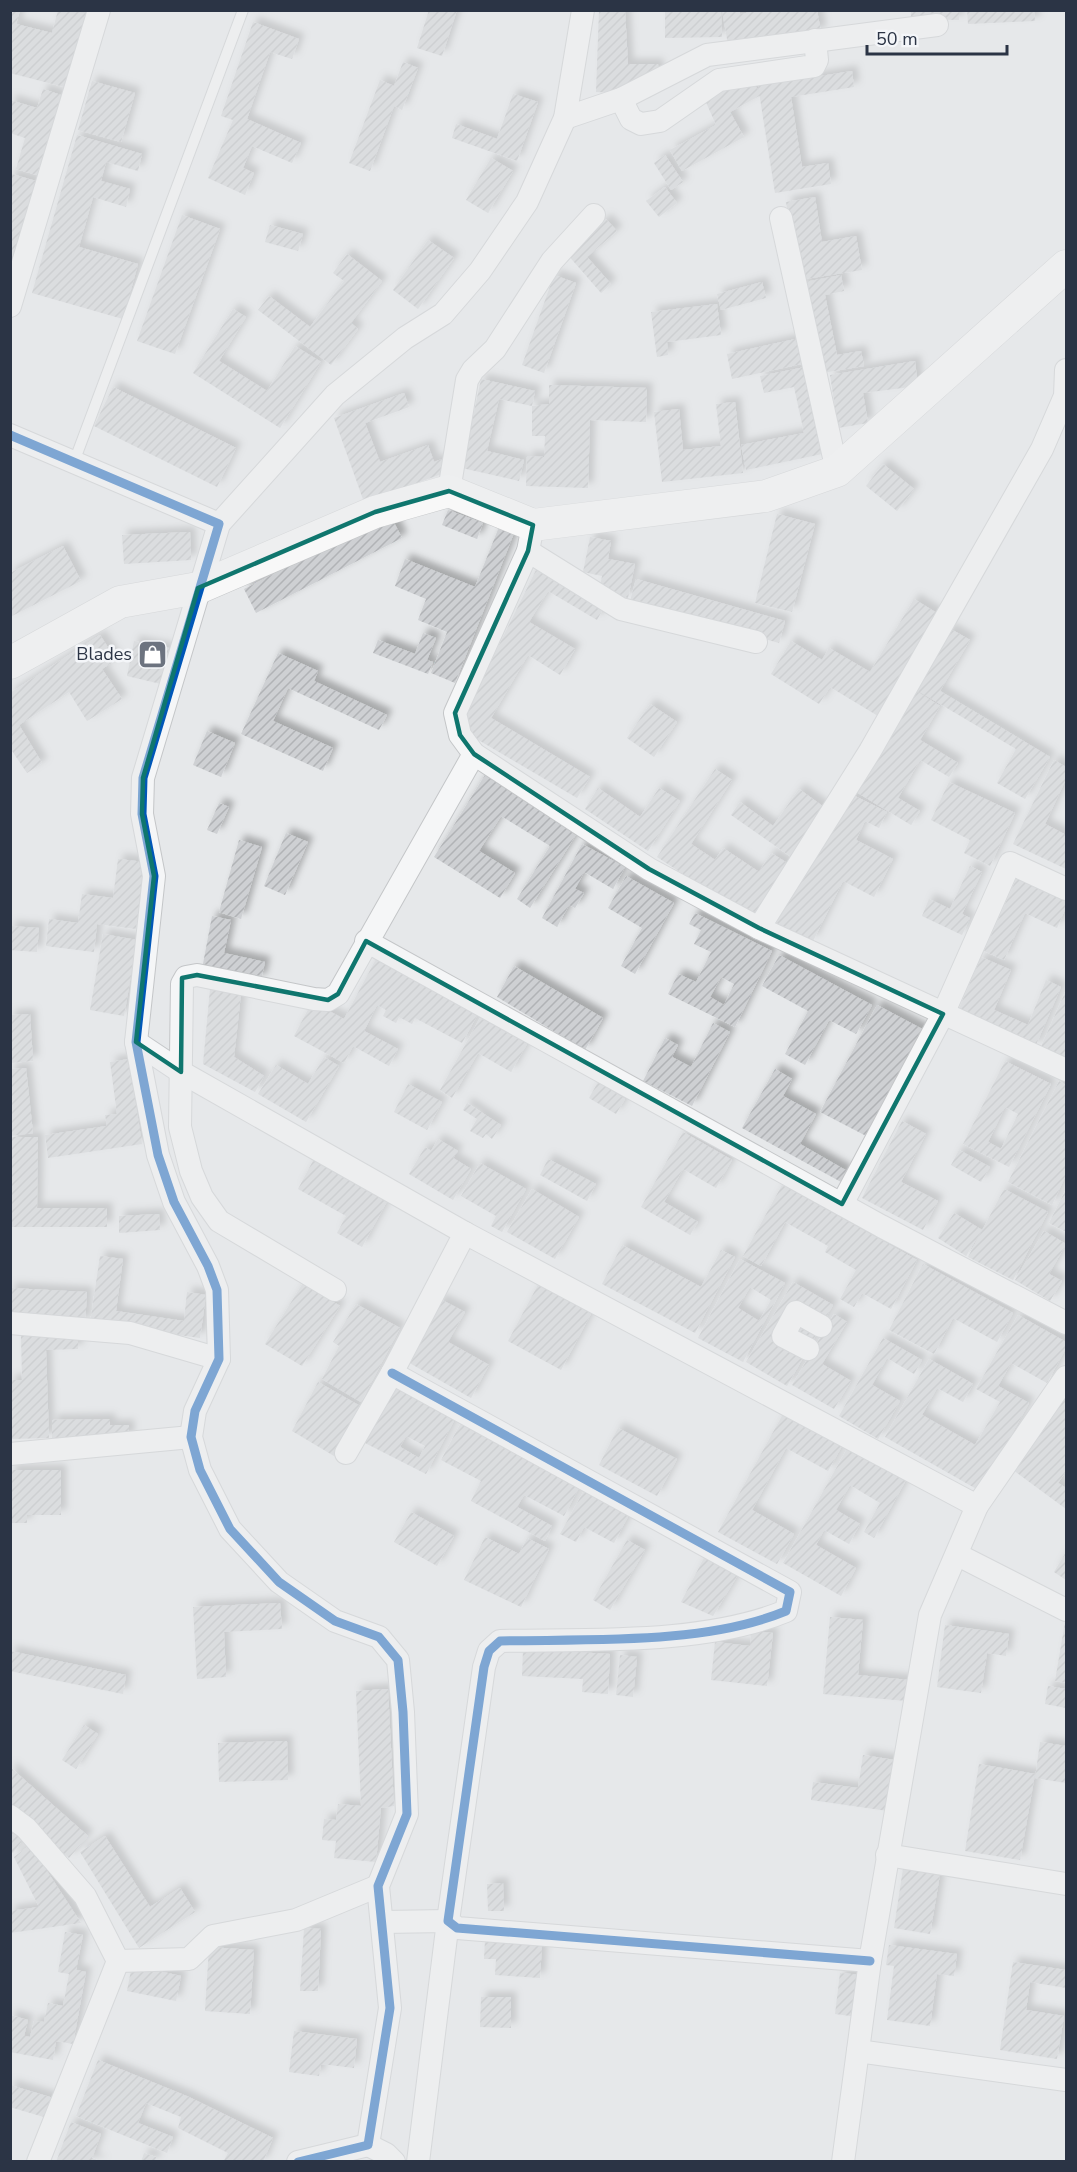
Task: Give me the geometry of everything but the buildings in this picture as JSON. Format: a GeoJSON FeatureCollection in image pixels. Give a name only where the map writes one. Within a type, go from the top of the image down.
{"type":"FeatureCollection","features":[{"type":"Feature","properties":{"kind":"street"},"geometry":{"type":"LineString","coordinates":[[10,306],[99,10]]}},
{"type":"Feature","properties":{"kind":"street"},"geometry":{"type":"LineString","coordinates":[[368,2145],[390,2008],[378,1886],[407,1814],[403,1712],[398,1660],[379,1637],[335,1621],[279,1582],[231,1529],[200,1470],[191,1437],[195,1411],[219,1359],[217,1290],[208,1266],[174,1202],[158,1155],[136,1042],[154,876],[142,814],[143,778],[219,524],[335,394],[405,338],[444,314],[480,272],[526,202],[565,118],[583,10]]}},
{"type":"Feature","properties":{"kind":"street"},"geometry":{"type":"LineString","coordinates":[[565,118],[621,99],[707,55],[937,25]]}},
{"type":"Feature","properties":{"kind":"street"},"geometry":{"type":"LineString","coordinates":[[621,99],[631,120],[641,124],[660,121],[719,80],[814,66],[817,60],[815,40]]}},
{"type":"Feature","properties":{"kind":"street"},"geometry":{"type":"LineString","coordinates":[[450,491],[467,380],[473,370],[495,349],[552,261],[594,215]]}},
{"type":"Feature","properties":{"kind":"street"},"geometry":{"type":"LineString","coordinates":[[781,218],[837,471]]}},
{"type":"Feature","properties":{"kind":"street"},"geometry":{"type":"LineString","coordinates":[[531,538],[766,496],[837,471],[1066,266]]}},
{"type":"Feature","properties":{"kind":"street"},"geometry":{"type":"LineString","coordinates":[[759,928],[870,751],[1042,449],[1065,396],[1066,370]]}},
{"type":"Feature","properties":{"kind":"street"},"geometry":{"type":"LineString","coordinates":[[10,435],[219,524]]}},
{"type":"Feature","properties":{"kind":"street"},"geometry":{"type":"LineString","coordinates":[[10,663],[120,602],[198,588],[375,512],[450,491],[531,538],[621,609],[756,642]]}},
{"type":"Feature","properties":{"kind":"street"},"geometry":{"type":"LineString","coordinates":[[531,538],[455,713],[459,735],[474,754],[649,869],[759,928],[1066,1070]]}},
{"type":"Feature","properties":{"kind":"street"},"geometry":{"type":"LineString","coordinates":[[335,1290],[219,1221],[207,1205],[191,1171],[180,1127],[182,984],[186,977],[197,975],[327,1000],[338,994],[474,754]]}},
{"type":"Feature","properties":{"kind":"street"},"geometry":{"type":"LineString","coordinates":[[842,1204],[943,1014],[1010,863],[1066,889]]}},
{"type":"Feature","properties":{"kind":"street"},"geometry":{"type":"LineString","coordinates":[[366,941],[842,1204],[1066,1323]]}},
{"type":"Feature","properties":{"kind":"street"},"geometry":{"type":"LineString","coordinates":[[136,1042],[181,1072],[465,1233],[977,1506]]}},
{"type":"Feature","properties":{"kind":"street"},"geometry":{"type":"LineString","coordinates":[[346,1453],[392,1373],[465,1233]]}},
{"type":"Feature","properties":{"kind":"street"},"geometry":{"type":"LineString","coordinates":[[807,1349],[783,1336],[796,1312],[821,1326]]}},
{"type":"Feature","properties":{"kind":"street"},"geometry":{"type":"LineString","coordinates":[[10,1323],[130,1333],[219,1359]]}},
{"type":"Feature","properties":{"kind":"street"},"geometry":{"type":"LineString","coordinates":[[392,1373],[789,1592],[786,1611],[765,1619],[664,1637],[500,1641],[489,1652],[484,1667],[448,1921],[418,2162]]}},
{"type":"Feature","properties":{"kind":"street"},"geometry":{"type":"LineString","coordinates":[[843,2162],[870,1961],[930,1615],[958,1555],[977,1506],[1066,1377]]}},
{"type":"Feature","properties":{"kind":"street"},"geometry":{"type":"LineString","coordinates":[[10,1454],[191,1437]]}},
{"type":"Feature","properties":{"kind":"street"},"geometry":{"type":"LineString","coordinates":[[958,1555],[1066,1610]]}},
{"type":"Feature","properties":{"kind":"street"},"geometry":{"type":"LineString","coordinates":[[10,1816],[26,1828],[85,1896],[118,1961],[38,2162]]}},
{"type":"Feature","properties":{"kind":"street"},"geometry":{"type":"LineString","coordinates":[[887,1855],[1066,1884]]}},
{"type":"Feature","properties":{"kind":"street"},"geometry":{"type":"LineString","coordinates":[[118,1961],[189,1959],[213,1936],[296,1920],[378,1886]]}},
{"type":"Feature","properties":{"kind":"street"},"geometry":{"type":"LineString","coordinates":[[382,1922],[448,1921],[457,1928],[870,1961]]}},
{"type":"Feature","properties":{"kind":"street"},"geometry":{"type":"LineString","coordinates":[[858,2051],[1066,2080]]}},
{"type":"Feature","properties":{"kind":"street"},"geometry":{"type":"LineString","coordinates":[[298,2162],[368,2145],[386,2154],[394,2162]]}},
{"type":"Feature","properties":{"kind":"lane"},"geometry":{"type":"LineString","coordinates":[[74,462],[243,10]]}},
{"type":"Feature","properties":{"kind":"highlighted area"},"geometry":{"type":"Polygon","coordinates":[[[449,491],[533,525],[528,551],[455,713],[460,735],[474,754],[649,869],[759,928],[943,1014],[842,1204],[366,941],[338,994],[328,1000],[197,975],[182,978],[181,1072],[136,1042],[154,876],[142,814],[143,778],[198,588],[375,512],[449,491]]]}},
{"type":"Feature","properties":{"kind":"cycle path"},"geometry":{"type":"LineString","coordinates":[[10,435],[219,524],[143,778],[142,814],[154,876],[136,1042],[158,1155],[174,1202],[208,1266],[217,1290],[219,1359],[195,1411],[191,1437],[200,1470],[230,1529],[279,1582],[335,1621],[379,1637],[398,1660],[403,1712],[407,1814],[378,1886],[390,2008],[368,2145],[298,2162]]}},
{"type":"Feature","properties":{"kind":"cycle path"},"geometry":{"type":"LineString","coordinates":[[392,1373],[790,1592],[786,1611],[754,1622],[719,1630],[608,1640],[500,1641],[489,1651],[484,1667],[448,1921],[457,1928],[870,1961]]}},
{"type":"Feature","properties":{"kind":"place","name":"Blades"},"geometry":{"type":"Point","coordinates":[153,654]}}]}
